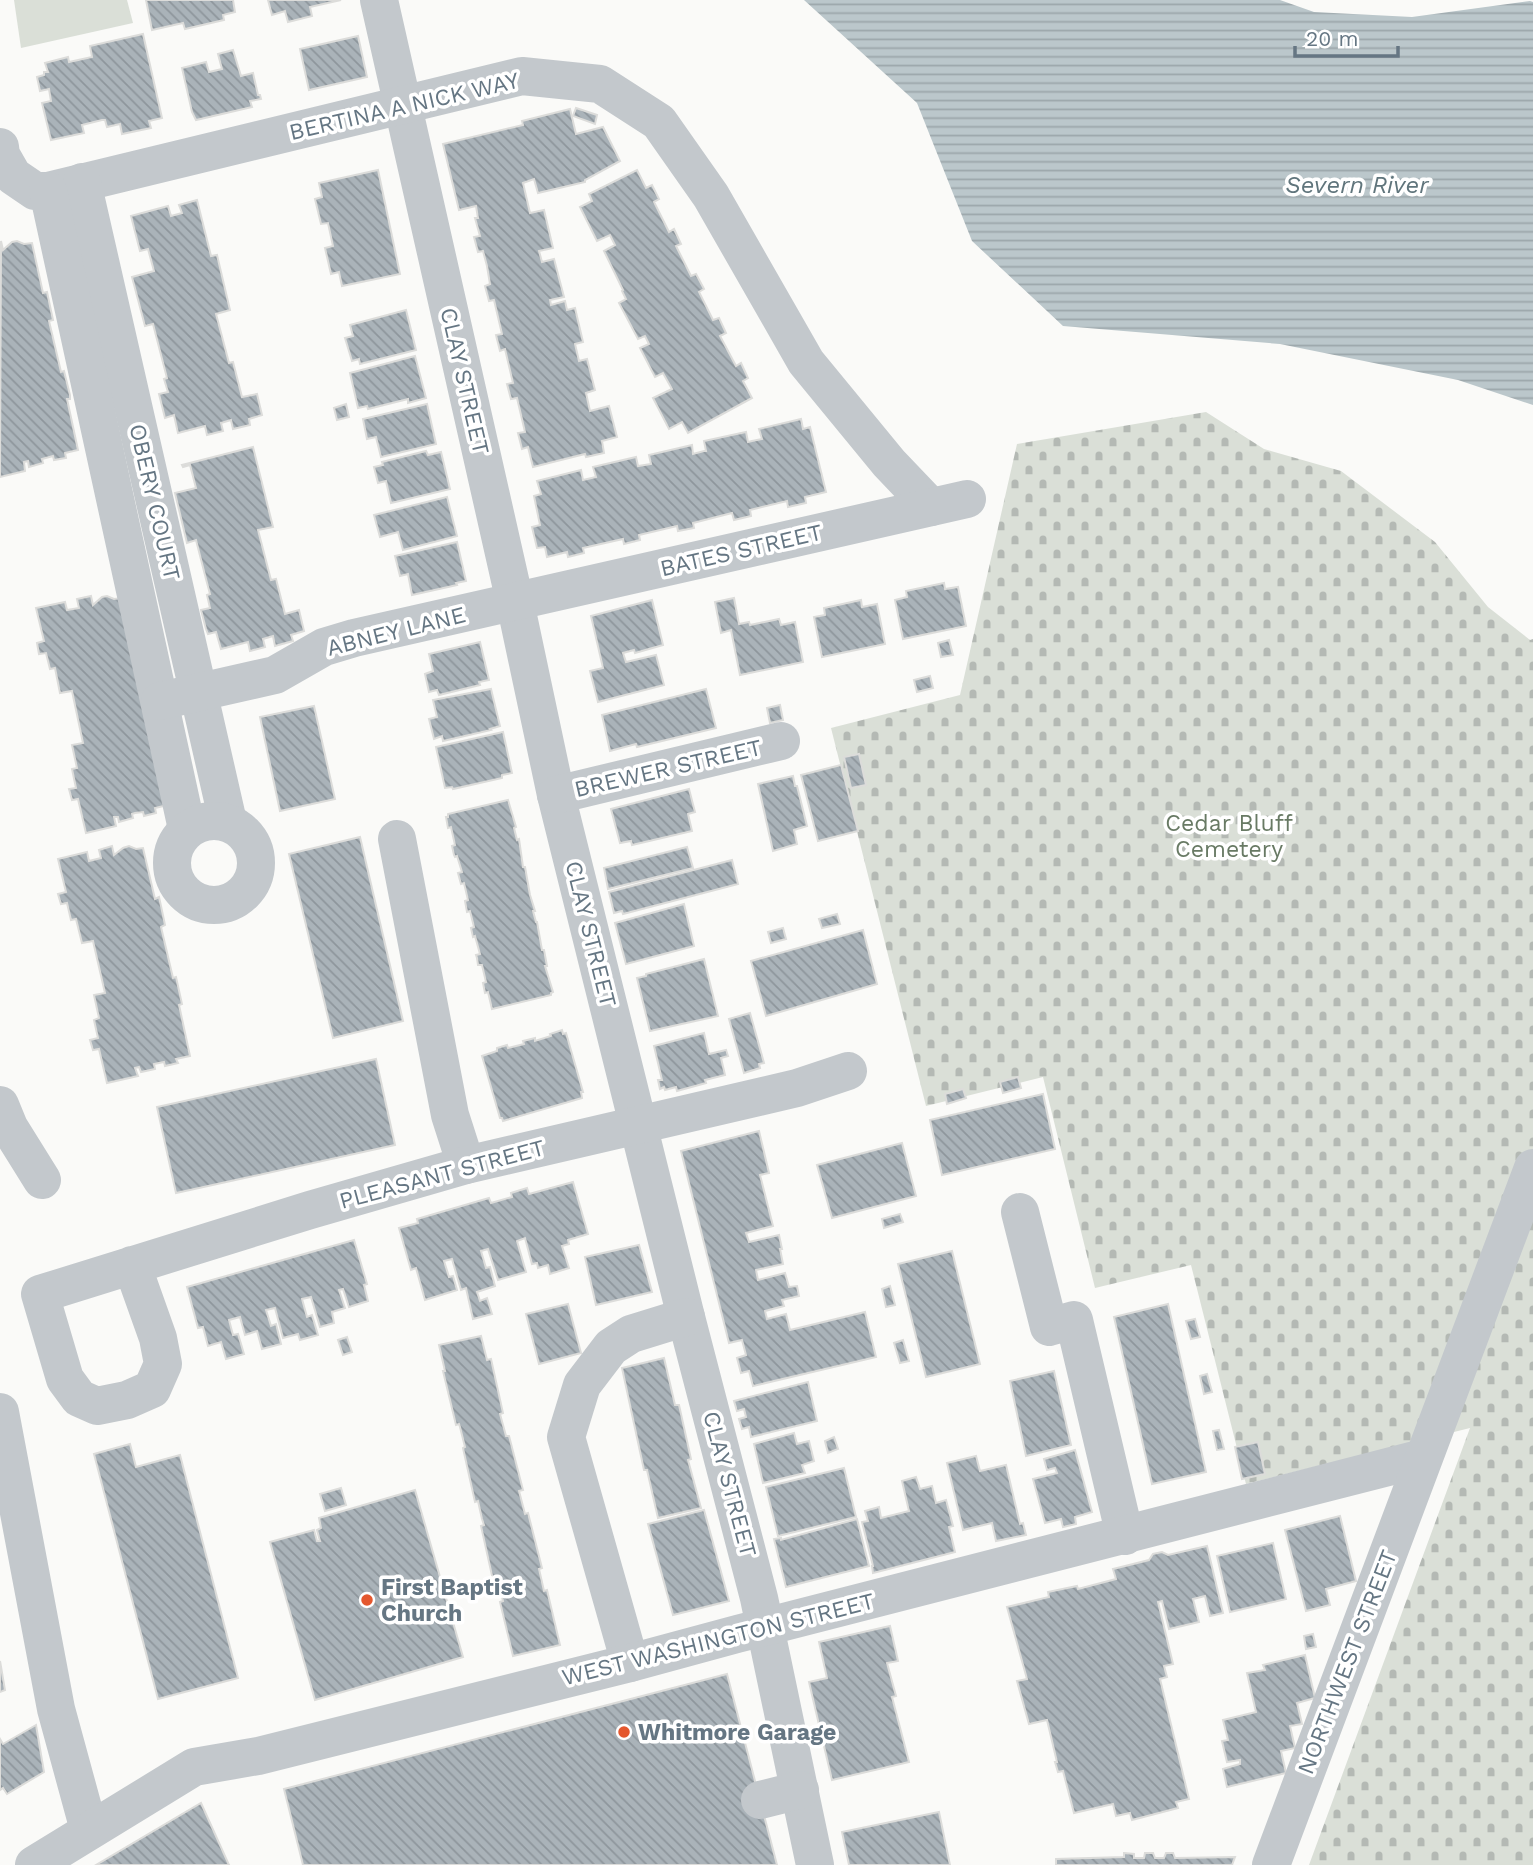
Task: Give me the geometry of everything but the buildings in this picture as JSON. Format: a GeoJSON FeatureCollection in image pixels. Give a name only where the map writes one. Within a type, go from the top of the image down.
{"type":"FeatureCollection","features":[{"type":"Feature","properties":{"kind":"street","name":"CLAY STREET"},"geometry":{"type":"LineString","coordinates":[[379,0],[556,795],[766,1626],[815,1865]]}},
{"type":"Feature","properties":{"kind":"street","name":"BERTINA A NICK WAY"},"geometry":{"type":"LineString","coordinates":[[65,186],[523,76],[600,84],[659,122],[711,196],[806,362],[888,463],[949,503]]}},
{"type":"Feature","properties":{"kind":"street"},"geometry":{"type":"LineString","coordinates":[[0,147],[1,155],[13,176],[35,191],[65,186]]}},
{"type":"Feature","properties":{"kind":"street","name":"OBERY COURT"},"geometry":{"type":"LineString","coordinates":[[65,186],[197,691],[228,822]]}},
{"type":"Feature","properties":{"kind":"street","name":"OBERY COURT"},"geometry":{"type":"LineString","coordinates":[[65,186],[160,701],[187,830]]}},
{"type":"Feature","properties":{"kind":"street","name":"BATES STREET"},"geometry":{"type":"LineString","coordinates":[[515,602],[949,503]]}},
{"type":"Feature","properties":{"kind":"street","name":"ABNEY LANE"},"geometry":{"type":"LineString","coordinates":[[160,701],[275,675],[324,647],[515,602]]}},
{"type":"Feature","properties":{"kind":"street","name":"BREWER STREET"},"geometry":{"type":"LineString","coordinates":[[556,795],[781,741]]}},
{"type":"Feature","properties":{"kind":"street"},"geometry":{"type":"LineString","coordinates":[[199,822],[228,822],[240,829],[249,839],[255,852],[253,880],[246,891],[234,901],[222,905],[207,905],[194,901],[175,881],[172,853],[178,840],[199,822]]}},
{"type":"Feature","properties":{"kind":"street"},"geometry":{"type":"LineString","coordinates":[[397,839],[450,1115],[466,1165]]}},
{"type":"Feature","properties":{"kind":"street","name":"PLEASANT STREET"},"geometry":{"type":"LineString","coordinates":[[132,1265],[158,1338],[163,1364],[152,1389],[127,1400],[97,1406],[79,1398],[65,1378],[40,1294],[132,1265],[310,1210],[466,1165],[797,1088],[848,1071]]}},
{"type":"Feature","properties":{"kind":"street"},"geometry":{"type":"LineString","coordinates":[[0,1105],[9,1127],[42,1180]]}},
{"type":"Feature","properties":{"kind":"street","name":"NORTHWEST STREET"},"geometry":{"type":"LineString","coordinates":[[1271,1865],[1533,1168]]}},
{"type":"Feature","properties":{"kind":"street"},"geometry":{"type":"LineString","coordinates":[[1020,1212],[1049,1327],[1074,1320],[1125,1536]]}},
{"type":"Feature","properties":{"kind":"street"},"geometry":{"type":"LineString","coordinates":[[630,1663],[566,1437],[582,1385],[611,1347],[631,1334],[687,1317]]}},
{"type":"Feature","properties":{"kind":"street"},"geometry":{"type":"LineString","coordinates":[[0,1412],[55,1709],[89,1830]]}},
{"type":"Feature","properties":{"kind":"street","name":"WEST WASHINGTON STREET"},"geometry":{"type":"LineString","coordinates":[[34,1865],[194,1767],[258,1756],[630,1663],[1423,1458]]}},
{"type":"Feature","properties":{"kind":"street"},"geometry":{"type":"LineString","coordinates":[[760,1800],[800,1790]]}},
{"type":"Feature","properties":{"kind":"green space"},"geometry":{"type":"Polygon","coordinates":[[[14,0],[127,0],[133,23],[21,48],[14,0]]]}},
{"type":"Feature","properties":{"kind":"green space","name":"Cedar Bluff Cemetery"},"geometry":{"type":"Polygon","coordinates":[[[1206,412],[1264,449],[1341,471],[1435,542],[1488,607],[1530,640],[1533,639],[1533,1865],[1309,1865],[1470,1428],[1246,1484],[1191,1265],[1095,1288],[1043,1077],[926,1106],[831,728],[960,695],[1017,444],[1206,412]]]}},
{"type":"Feature","properties":{"kind":"water","name":"Severn River"},"geometry":{"type":"Polygon","coordinates":[[[804,0],[1280,0],[1314,12],[1412,17],[1533,2],[1533,405],[1458,380],[1280,344],[1063,326],[972,241],[917,103],[804,0]]]}},
{"type":"Feature","properties":{"kind":"place","name":"First Baptist Church"},"geometry":{"type":"Point","coordinates":[367,1600]}},
{"type":"Feature","properties":{"kind":"place","name":"Whitmore Garage"},"geometry":{"type":"Point","coordinates":[624,1732]}}]}
